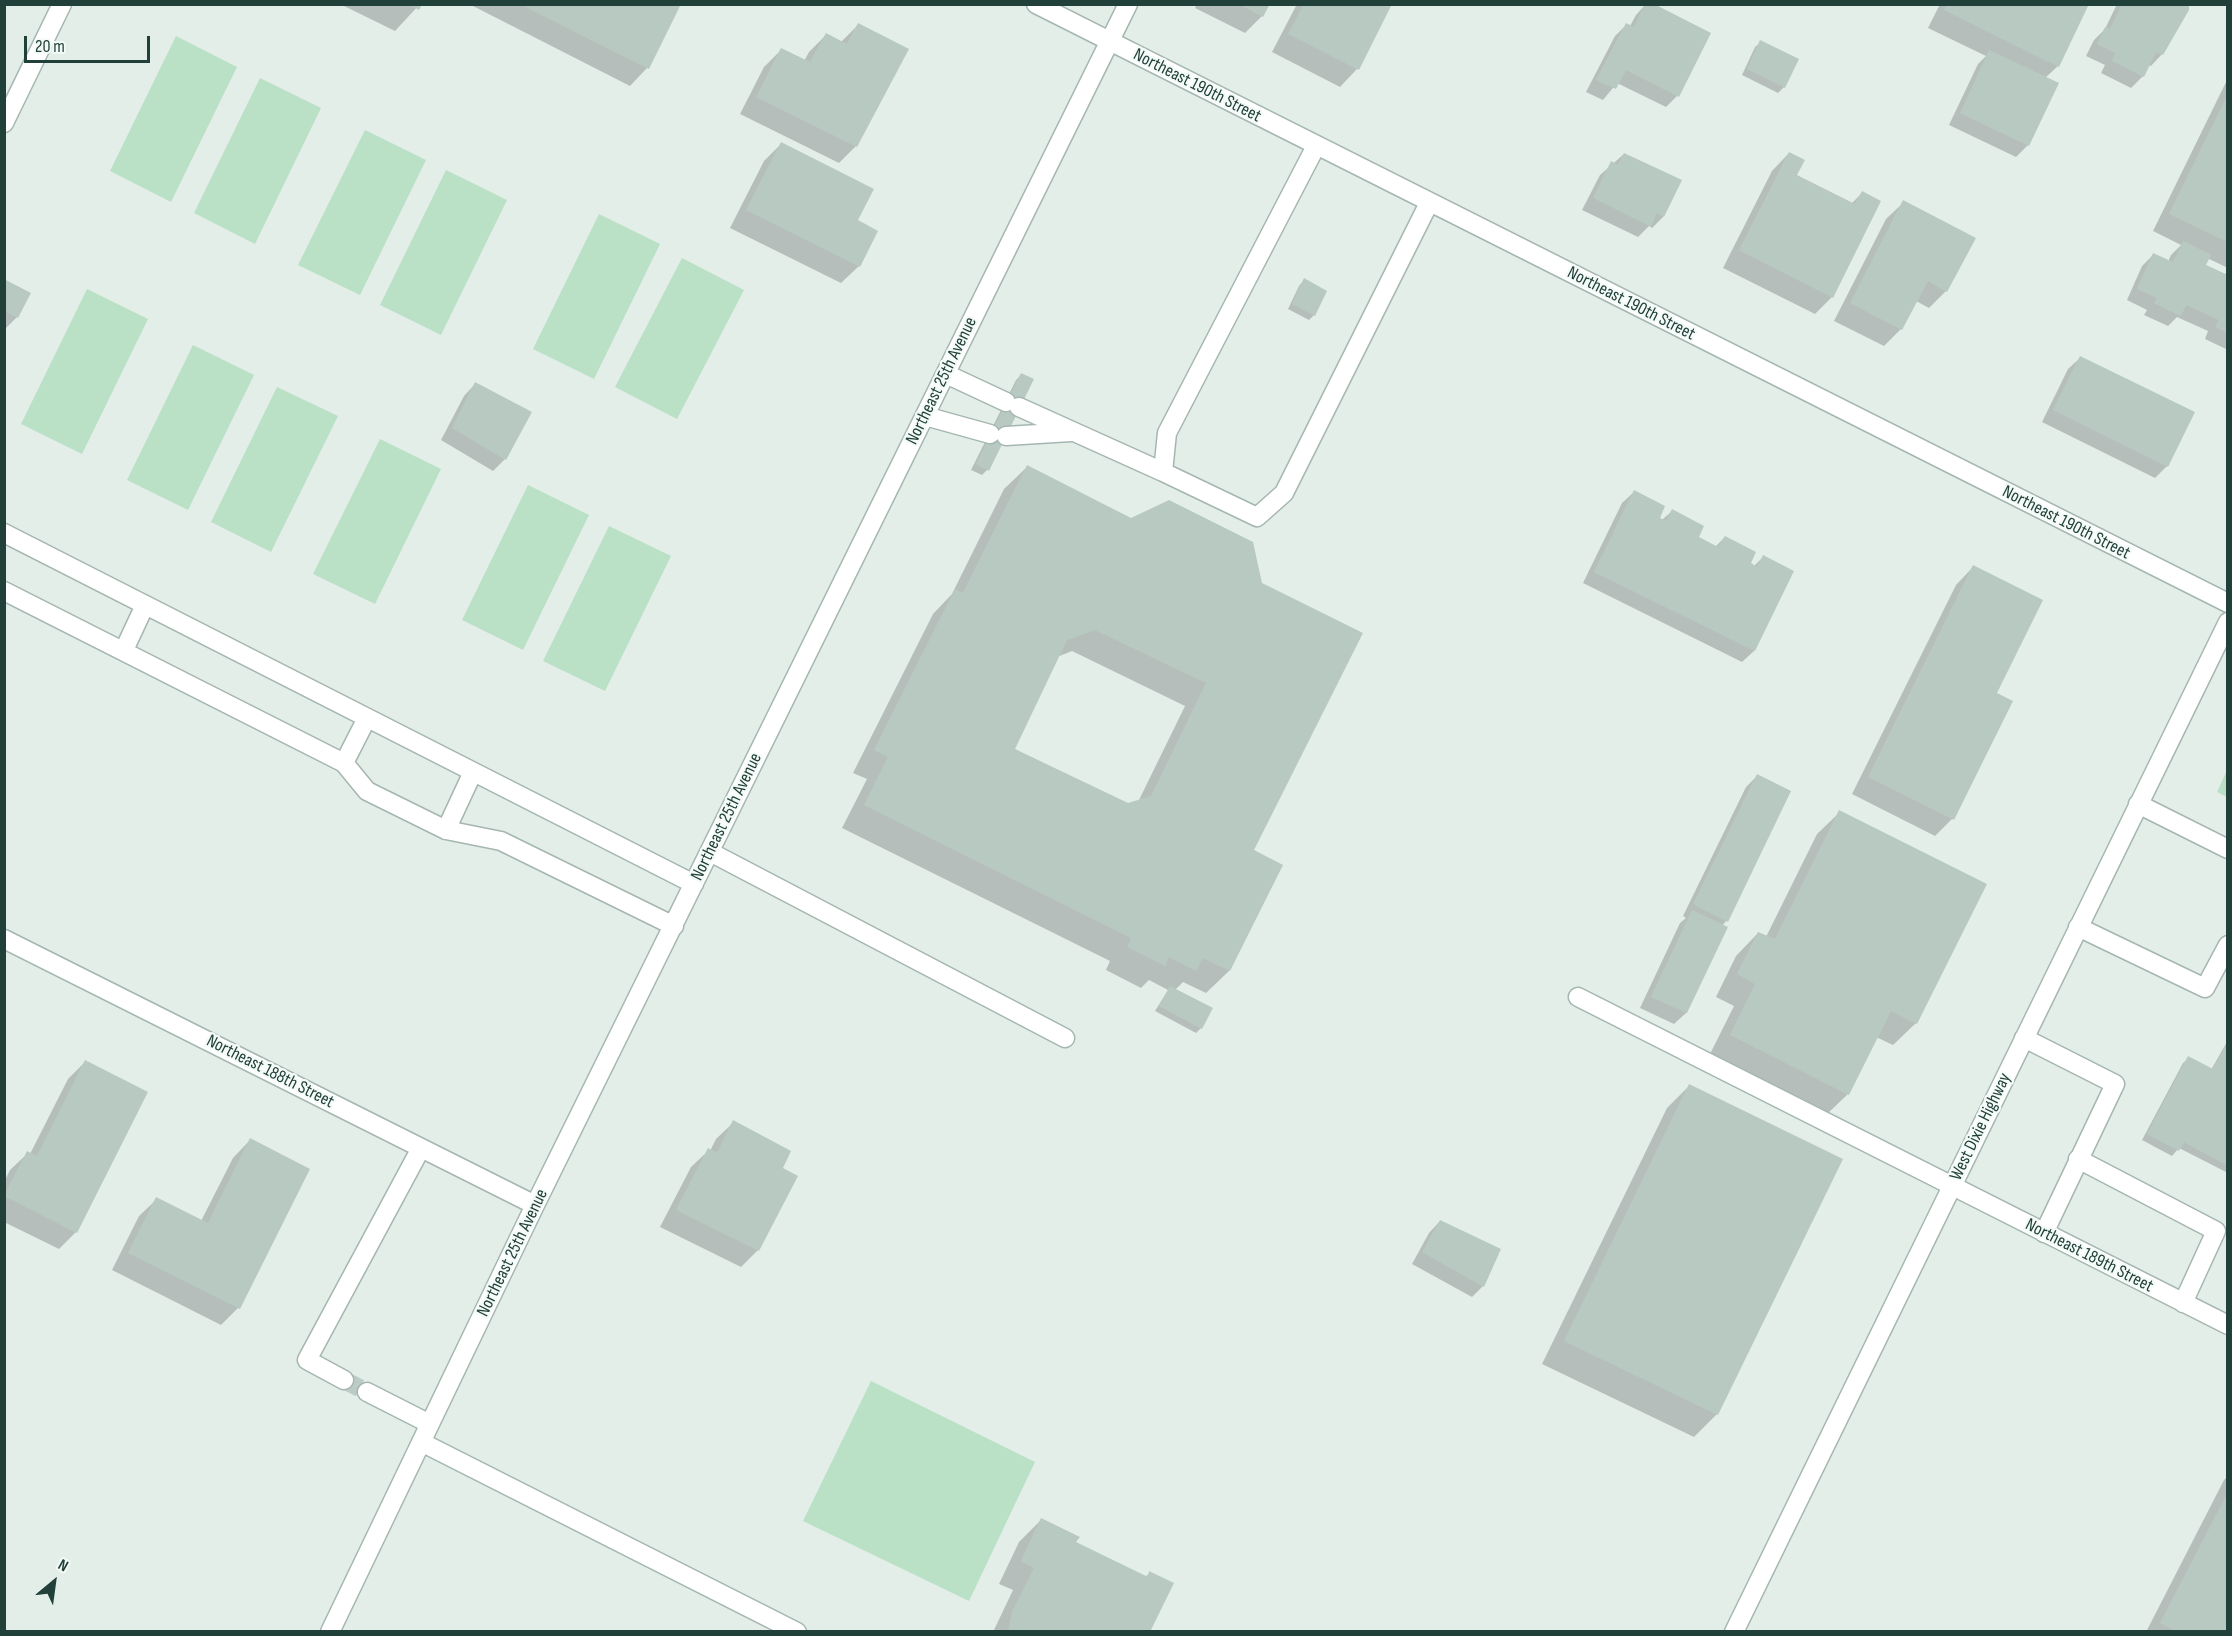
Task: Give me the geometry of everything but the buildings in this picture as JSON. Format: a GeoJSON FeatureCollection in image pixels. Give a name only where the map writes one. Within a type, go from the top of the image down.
{"type":"FeatureCollection","features":[{"type":"Feature","properties":{"kind":"street"},"geometry":{"type":"LineString","coordinates":[[4,123],[62,4]]}},
{"type":"Feature","properties":{"kind":"street","name":"Northeast 190th Street"},"geometry":{"type":"LineString","coordinates":[[1036,4],[2228,603]]}},
{"type":"Feature","properties":{"kind":"street","name":"Northeast 25th Avenue"},"geometry":{"type":"LineString","coordinates":[[330,1632],[536,1205],[1128,4]]}},
{"type":"Feature","properties":{"kind":"street"},"geometry":{"type":"LineString","coordinates":[[1163,472],[1167,432],[1316,146]]}},
{"type":"Feature","properties":{"kind":"street"},"geometry":{"type":"LineString","coordinates":[[946,374],[1257,517],[1284,493],[1429,203]]}},
{"type":"Feature","properties":{"kind":"street"},"geometry":{"type":"LineString","coordinates":[[925,416],[998,435],[1073,432]]}},
{"type":"Feature","properties":{"kind":"street"},"geometry":{"type":"LineString","coordinates":[[4,533],[694,884]]}},
{"type":"Feature","properties":{"kind":"street"},"geometry":{"type":"LineString","coordinates":[[4,591],[344,763],[368,791],[446,830],[501,841],[674,926]]}},
{"type":"Feature","properties":{"kind":"street"},"geometry":{"type":"LineString","coordinates":[[124,650],[145,605]]}},
{"type":"Feature","properties":{"kind":"street","name":"West Dixie Highway"},"geometry":{"type":"LineString","coordinates":[[1734,1632],[2228,622]]}},
{"type":"Feature","properties":{"kind":"street"},"geometry":{"type":"LineString","coordinates":[[344,763],[367,718]]}},
{"type":"Feature","properties":{"kind":"street"},"geometry":{"type":"LineString","coordinates":[[446,830],[473,772]]}},
{"type":"Feature","properties":{"kind":"street"},"geometry":{"type":"LineString","coordinates":[[2138,804],[2228,849]]}},
{"type":"Feature","properties":{"kind":"street"},"geometry":{"type":"LineString","coordinates":[[710,852],[1065,1038]]}},
{"type":"Feature","properties":{"kind":"street"},"geometry":{"type":"LineString","coordinates":[[2078,927],[2205,988],[2228,945]]}},
{"type":"Feature","properties":{"kind":"street","name":"Northeast 188th Street"},"geometry":{"type":"LineString","coordinates":[[4,939],[536,1205]]}},
{"type":"Feature","properties":{"kind":"street","name":"Northeast 189th Street"},"geometry":{"type":"LineString","coordinates":[[1578,997],[2228,1325]]}},
{"type":"Feature","properties":{"kind":"street"},"geometry":{"type":"LineString","coordinates":[[2024,1038],[2115,1084],[2044,1233]]}},
{"type":"Feature","properties":{"kind":"street"},"geometry":{"type":"LineString","coordinates":[[344,1380],[307,1360],[421,1148]]}},
{"type":"Feature","properties":{"kind":"street"},"geometry":{"type":"LineString","coordinates":[[2078,1160],[2216,1231],[2184,1303]]}},
{"type":"Feature","properties":{"kind":"street"},"geometry":{"type":"LineString","coordinates":[[367,1392],[430,1424]]}},
{"type":"Feature","properties":{"kind":"street"},"geometry":{"type":"LineString","coordinates":[[421,1442],[797,1632]]}},
{"type":"Feature","properties":{"kind":"green space"},"geometry":{"type":"Polygon","coordinates":[[[176,36],[237,67],[171,202],[110,171],[176,36]]]}},
{"type":"Feature","properties":{"kind":"green space"},"geometry":{"type":"Polygon","coordinates":[[[260,78],[321,108],[255,244],[194,213],[260,78]]]}},
{"type":"Feature","properties":{"kind":"green space"},"geometry":{"type":"Polygon","coordinates":[[[365,130],[426,160],[360,295],[298,265],[365,130]]]}},
{"type":"Feature","properties":{"kind":"green space"},"geometry":{"type":"Polygon","coordinates":[[[446,170],[507,200],[441,335],[380,305],[446,170]]]}},
{"type":"Feature","properties":{"kind":"green space"},"geometry":{"type":"Polygon","coordinates":[[[599,214],[660,244],[594,379],[533,349],[599,214]]]}},
{"type":"Feature","properties":{"kind":"green space"},"geometry":{"type":"Polygon","coordinates":[[[682,258],[744,290],[677,419],[615,387],[682,258]]]}},
{"type":"Feature","properties":{"kind":"green space"},"geometry":{"type":"Polygon","coordinates":[[[87,289],[148,319],[82,454],[21,424],[87,289]]]}},
{"type":"Feature","properties":{"kind":"green space"},"geometry":{"type":"Polygon","coordinates":[[[193,345],[254,375],[188,510],[127,480],[193,345]]]}},
{"type":"Feature","properties":{"kind":"green space"},"geometry":{"type":"Polygon","coordinates":[[[277,387],[338,416],[271,552],[211,522],[277,387]]]}},
{"type":"Feature","properties":{"kind":"green space"},"geometry":{"type":"Polygon","coordinates":[[[380,439],[441,469],[375,604],[313,574],[380,439]]]}},
{"type":"Feature","properties":{"kind":"green space"},"geometry":{"type":"Polygon","coordinates":[[[528,485],[589,515],[523,650],[462,620],[528,485]]]}},
{"type":"Feature","properties":{"kind":"green space"},"geometry":{"type":"Polygon","coordinates":[[[609,526],[671,556],[605,691],[543,661],[609,526]]]}},
{"type":"Feature","properties":{"kind":"green space"},"geometry":{"type":"Polygon","coordinates":[[[2227,770],[2227,797],[2217,792],[2227,770]]]}},
{"type":"Feature","properties":{"kind":"green space"},"geometry":{"type":"Polygon","coordinates":[[[871,1381],[1035,1462],[969,1601],[803,1521],[871,1381]]]}},
{"type":"Feature","properties":{"kind":"tunnel"},"geometry":{"type":"LineString","coordinates":[[344,1380],[367,1392]]}}]}
